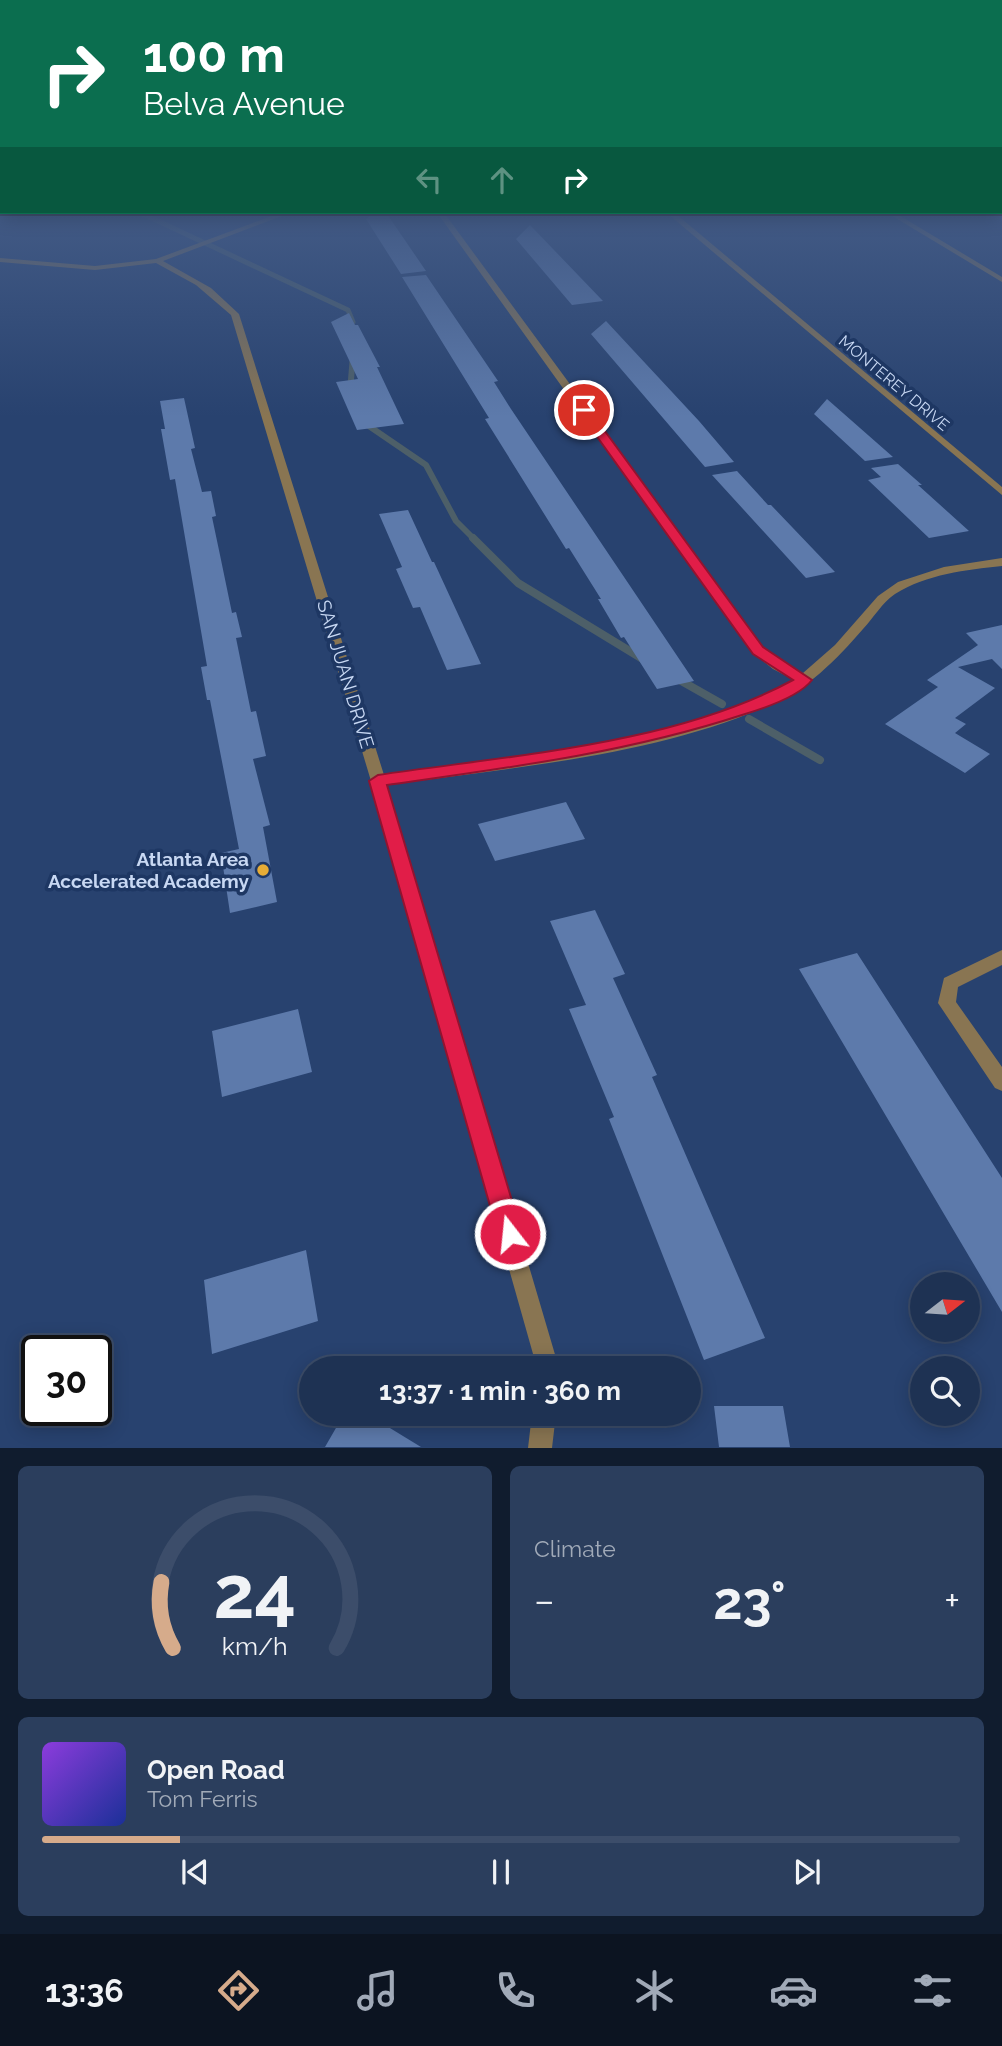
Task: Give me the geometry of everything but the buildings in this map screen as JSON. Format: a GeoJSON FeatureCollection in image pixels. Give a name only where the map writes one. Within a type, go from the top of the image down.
{"type":"FeatureCollection","features":[{"type":"Feature","properties":{"kind":"street","name":"SAN JUAN DRIVE"},"geometry":{"type":"LineString","coordinates":[[199,282],[235,314],[378,781],[545,1356]]}},
{"type":"Feature","properties":{"kind":"street"},"geometry":{"type":"LineString","coordinates":[[490,282],[758,650],[778,666],[805,680]]}},
{"type":"Feature","properties":{"kind":"street","name":"MONTEREY DRIVE"},"geometry":{"type":"LineString","coordinates":[[751,282],[1002,492]]}},
{"type":"Feature","properties":{"kind":"street"},"geometry":{"type":"LineString","coordinates":[[378,781],[587,750],[686,728],[764,702],[805,680],[831,658],[888,593],[918,579],[961,568],[1002,562]]}},
{"type":"Feature","properties":{"kind":"street"},"geometry":{"type":"LineString","coordinates":[[1002,957],[950,983],[947,1003],[1002,1082]]}},
{"type":"Feature","properties":{"kind":"street"},"geometry":{"type":"LineString","coordinates":[[540,1447],[543,1426]]}},
{"type":"Feature","properties":{"kind":"waterway"},"geometry":{"type":"LineString","coordinates":[[287,282],[348,310],[353,322]]}},
{"type":"Feature","properties":{"kind":"waterway"},"geometry":{"type":"LineString","coordinates":[[350,391],[353,356]]}},
{"type":"Feature","properties":{"kind":"waterway"},"geometry":{"type":"LineString","coordinates":[[363,422],[426,465],[456,521],[518,583],[646,661]]}},
{"type":"Feature","properties":{"kind":"waterway"},"geometry":{"type":"LineString","coordinates":[[676,678],[722,704]]}},
{"type":"Feature","properties":{"kind":"waterway"},"geometry":{"type":"LineString","coordinates":[[749,719],[820,760]]}},
{"type":"Feature","properties":{"kind":"place","name":"Atlanta Area Accelerated Academy"},"geometry":{"type":"Point","coordinates":[263,870]}},
{"type":"Feature","properties":{"kind":"route"},"geometry":{"type":"LineString","coordinates":[[510,1234],[378,781],[587,750],[686,728],[764,702],[805,680],[778,666],[758,650],[584,410]]}}]}
